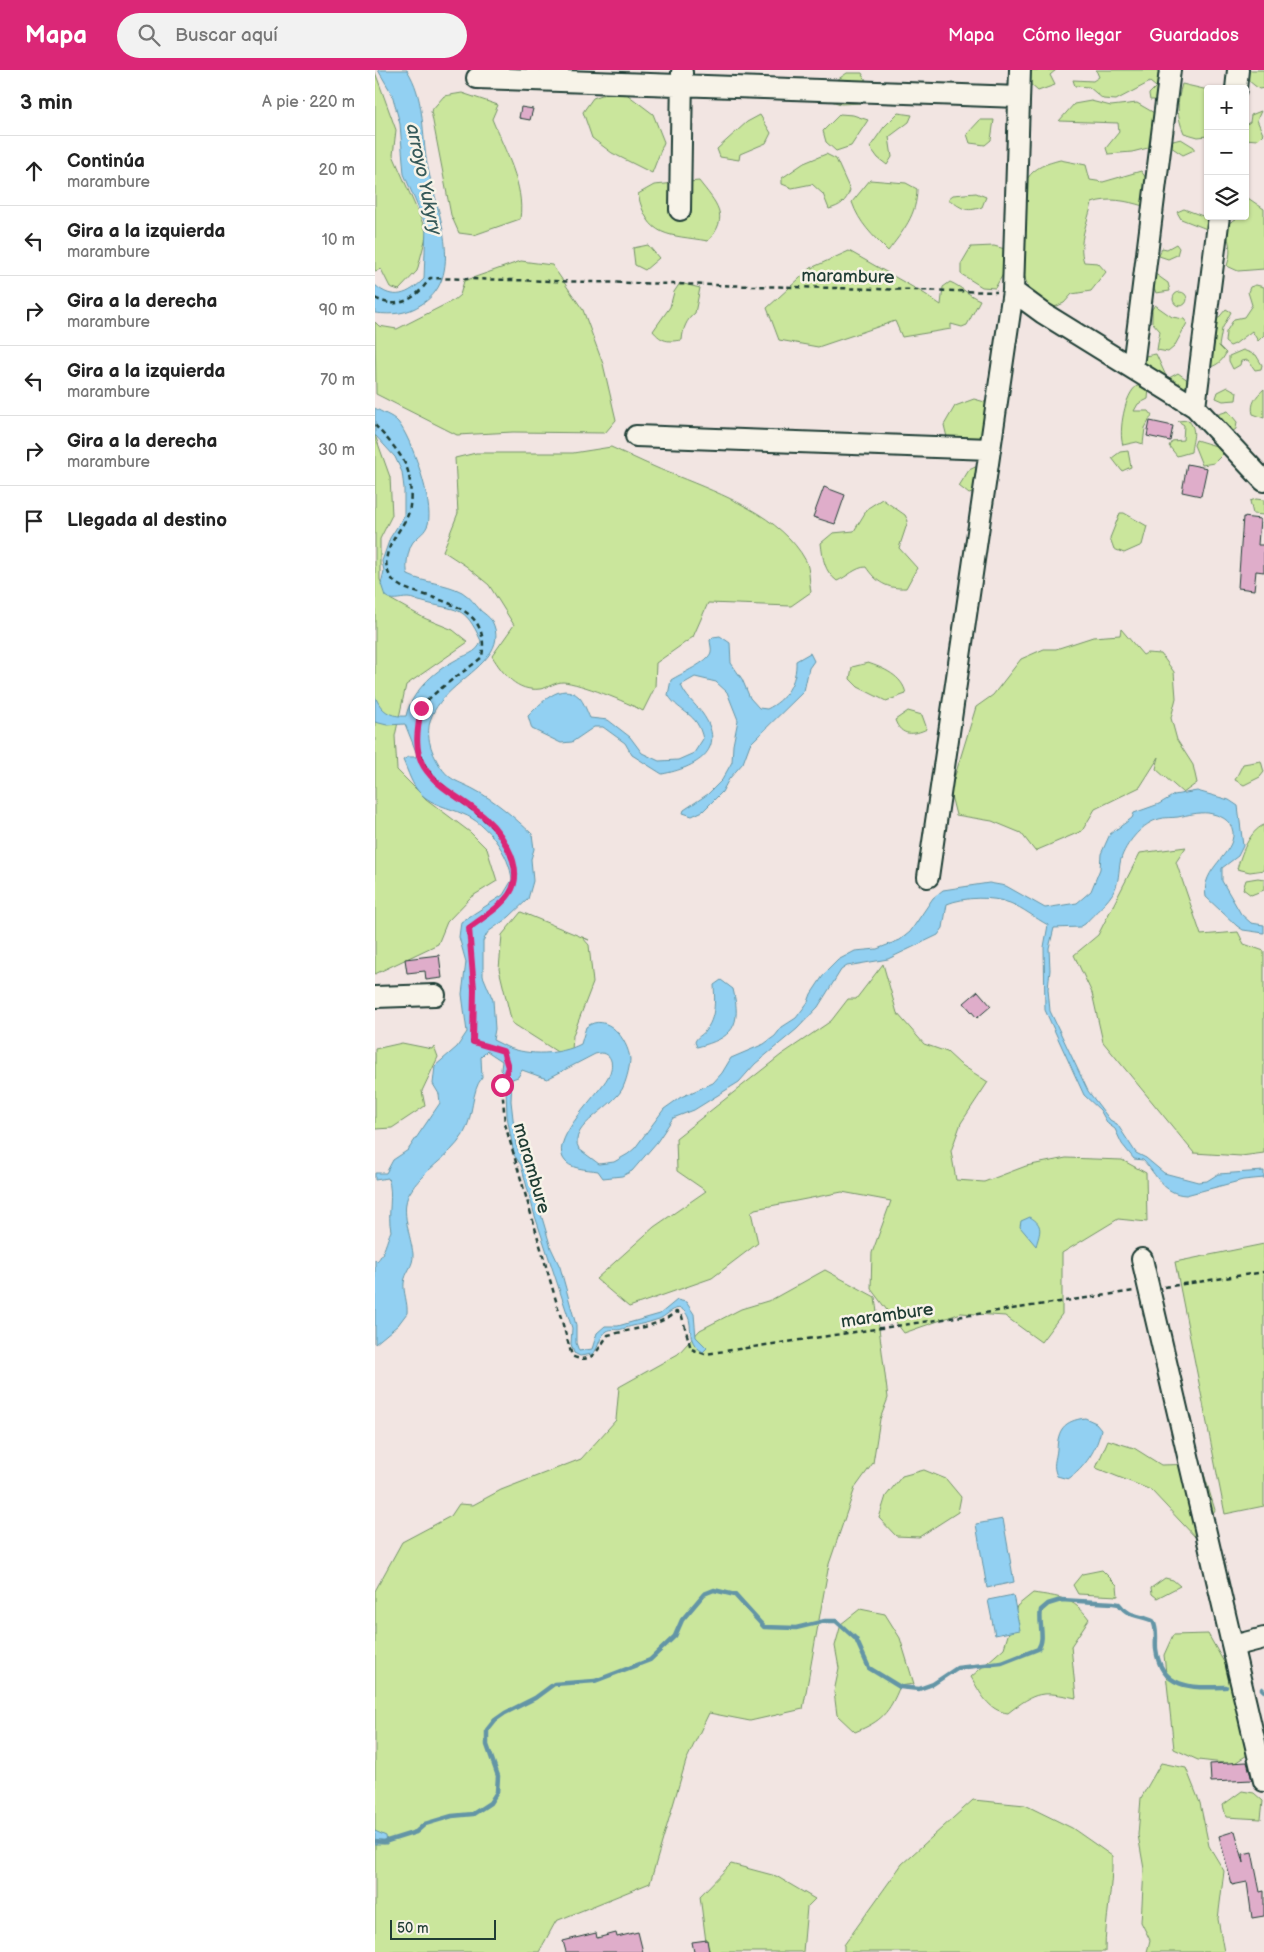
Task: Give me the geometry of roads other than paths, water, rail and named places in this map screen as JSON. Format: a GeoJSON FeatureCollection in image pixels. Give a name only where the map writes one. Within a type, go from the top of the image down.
{"type":"FeatureCollection","features":[{"type":"Feature","properties":{"kind":"street"},"geometry":{"type":"LineString","coordinates":[[928,877],[990,449],[1007,292],[1020,70]]}},
{"type":"Feature","properties":{"kind":"street"},"geometry":{"type":"LineString","coordinates":[[1133,366],[1170,70]]}},
{"type":"Feature","properties":{"kind":"street"},"geometry":{"type":"LineString","coordinates":[[1236,85],[1238,70]]}},
{"type":"Feature","properties":{"kind":"street"},"geometry":{"type":"LineString","coordinates":[[477,78],[683,77],[1019,97]]}},
{"type":"Feature","properties":{"kind":"street"},"geometry":{"type":"LineString","coordinates":[[680,210],[683,77]]}},
{"type":"Feature","properties":{"kind":"street"},"geometry":{"type":"LineString","coordinates":[[1195,406],[1218,220]]}},
{"type":"Feature","properties":{"kind":"street"},"geometry":{"type":"LineString","coordinates":[[1007,292],[1133,366],[1195,406],[1264,481]]}},
{"type":"Feature","properties":{"kind":"street"},"geometry":{"type":"LineString","coordinates":[[636,436],[990,449]]}},
{"type":"Feature","properties":{"kind":"street"},"geometry":{"type":"LineString","coordinates":[[375,997],[435,995]]}},
{"type":"Feature","properties":{"kind":"street"},"geometry":{"type":"LineString","coordinates":[[1141,1259],[1264,1781]]}},
{"type":"Feature","properties":{"kind":"street"},"geometry":{"type":"LineString","coordinates":[[1233,1646],[1264,1638]]}},
{"type":"Feature","properties":{"kind":"water","name":"arroyo Yukyry"},"geometry":{"type":"Polygon","coordinates":[[[378,70],[407,70],[413,80],[417,91],[426,158],[440,215],[446,256],[443,274],[436,291],[422,304],[405,312],[394,314],[375,313],[375,285],[388,293],[400,294],[412,289],[424,279],[426,226],[404,174],[400,124],[392,94],[378,70]]]}},
{"type":"Feature","properties":{"kind":"water"},"geometry":{"type":"Polygon","coordinates":[[[375,408],[396,420],[404,430],[421,472],[428,502],[429,515],[427,527],[413,542],[408,553],[408,575],[455,589],[465,594],[492,621],[496,639],[489,655],[444,698],[432,715],[429,736],[437,761],[445,773],[454,780],[490,799],[532,834],[534,849],[531,859],[533,881],[528,899],[509,917],[488,932],[483,941],[483,976],[493,1000],[495,1029],[493,1040],[507,1047],[525,1052],[554,1052],[573,1048],[581,1044],[586,1027],[594,1023],[601,1023],[609,1025],[621,1036],[630,1059],[627,1075],[620,1093],[594,1116],[580,1132],[577,1140],[579,1149],[599,1164],[614,1162],[628,1154],[635,1148],[664,1109],[681,1097],[713,1083],[731,1058],[764,1044],[775,1036],[782,1027],[796,1018],[825,973],[838,960],[855,951],[877,949],[900,940],[910,932],[933,898],[943,890],[989,883],[1006,886],[1045,908],[1077,903],[1091,891],[1100,869],[1101,854],[1110,834],[1132,818],[1134,813],[1159,804],[1174,795],[1197,791],[1229,800],[1238,806],[1243,846],[1238,856],[1222,868],[1222,881],[1241,914],[1251,923],[1264,925],[1264,933],[1243,930],[1206,897],[1208,878],[1229,848],[1232,840],[1233,832],[1230,824],[1224,818],[1208,813],[1153,821],[1137,833],[1125,850],[1121,860],[1117,885],[1105,903],[1080,927],[1054,928],[1049,948],[1050,970],[1048,989],[1050,1011],[1088,1091],[1110,1120],[1117,1124],[1136,1153],[1146,1158],[1164,1173],[1198,1182],[1207,1181],[1218,1174],[1264,1171],[1264,1178],[1243,1180],[1186,1195],[1178,1194],[1161,1183],[1143,1160],[1134,1159],[1122,1144],[1115,1129],[1108,1124],[1100,1110],[1084,1095],[1045,1010],[1044,947],[1048,925],[1010,903],[987,898],[961,900],[947,904],[943,928],[938,935],[888,959],[847,966],[841,970],[818,1007],[797,1029],[755,1064],[739,1082],[694,1110],[673,1118],[657,1142],[632,1171],[622,1176],[603,1178],[598,1171],[569,1165],[563,1158],[561,1149],[570,1128],[608,1077],[611,1063],[608,1056],[601,1053],[595,1054],[547,1079],[522,1070],[518,1077],[512,1079],[511,1101],[516,1145],[527,1167],[551,1248],[560,1267],[576,1325],[576,1343],[579,1351],[592,1349],[597,1333],[605,1326],[618,1326],[660,1314],[677,1300],[686,1302],[694,1314],[696,1337],[707,1348],[703,1352],[693,1343],[688,1317],[679,1308],[654,1321],[620,1330],[607,1331],[602,1336],[593,1354],[580,1356],[574,1353],[571,1344],[572,1328],[534,1213],[521,1165],[514,1155],[507,1116],[506,1090],[501,1069],[502,1061],[487,1051],[481,1057],[482,1078],[476,1089],[467,1128],[450,1151],[421,1178],[409,1194],[406,1216],[413,1258],[404,1283],[407,1313],[398,1325],[375,1344],[375,1259],[377,1261],[382,1255],[391,1231],[390,1184],[388,1178],[375,1180],[375,1173],[386,1173],[393,1160],[408,1150],[440,1103],[439,1094],[433,1084],[435,1066],[457,1047],[467,1032],[462,994],[466,962],[459,937],[461,922],[503,895],[512,880],[507,860],[489,832],[472,818],[431,801],[415,787],[403,760],[408,757],[416,757],[417,754],[405,724],[387,725],[375,722],[375,696],[380,706],[387,712],[406,716],[418,691],[431,677],[446,666],[477,649],[481,641],[470,620],[458,611],[412,598],[393,599],[385,596],[381,584],[384,571],[382,561],[390,538],[404,516],[404,488],[402,472],[395,457],[375,435],[375,408]]]}},
{"type":"Feature","properties":{"kind":"water"},"geometry":{"type":"Polygon","coordinates":[[[720,636],[730,643],[731,663],[742,679],[750,698],[759,708],[767,709],[774,705],[789,690],[795,676],[796,661],[810,653],[814,661],[809,668],[804,691],[750,744],[743,763],[729,779],[722,792],[703,811],[692,816],[683,813],[684,810],[708,794],[722,780],[732,762],[738,720],[727,692],[716,682],[695,677],[681,685],[702,713],[712,737],[710,747],[704,755],[696,762],[674,771],[662,774],[632,755],[625,743],[603,727],[594,727],[572,742],[561,743],[532,729],[528,716],[545,700],[558,692],[572,692],[584,704],[590,718],[608,720],[630,737],[642,753],[659,761],[678,760],[694,753],[703,739],[697,723],[668,695],[671,680],[705,660],[711,652],[710,640],[713,637],[720,636]]]}},
{"type":"Feature","properties":{"kind":"water"},"geometry":{"type":"Polygon","coordinates":[[[721,980],[733,989],[736,1002],[735,1021],[727,1034],[697,1047],[696,1040],[709,1026],[713,1015],[714,985],[721,980]]]}},
{"type":"Feature","properties":{"kind":"water"},"geometry":{"type":"Polygon","coordinates":[[[1030,1217],[1037,1223],[1040,1229],[1036,1246],[1020,1227],[1021,1221],[1030,1217]]]}},
{"type":"Feature","properties":{"kind":"water"},"geometry":{"type":"Polygon","coordinates":[[[1085,1418],[1096,1423],[1101,1429],[1097,1443],[1085,1464],[1074,1475],[1068,1479],[1057,1476],[1055,1462],[1061,1431],[1063,1427],[1072,1421],[1085,1418]]]}},
{"type":"Feature","properties":{"kind":"water"},"geometry":{"type":"Polygon","coordinates":[[[1003,1519],[1014,1582],[987,1588],[976,1524],[1003,1519]]]}},
{"type":"Feature","properties":{"kind":"water"},"geometry":{"type":"Polygon","coordinates":[[[1013,1595],[1020,1630],[995,1635],[988,1600],[1013,1595]]]}},
{"type":"Feature","properties":{"kind":"water"},"geometry":{"type":"Polygon","coordinates":[[[375,1831],[386,1836],[387,1844],[375,1844],[375,1831]]]}},
{"type":"Feature","properties":{"kind":"waterway"},"geometry":{"type":"LineString","coordinates":[[375,1841],[384,1842],[416,1832],[425,1824],[452,1816],[473,1814],[490,1803],[497,1792],[498,1776],[487,1745],[487,1730],[495,1720],[535,1698],[554,1684],[595,1681],[650,1660],[675,1636],[682,1620],[704,1594],[714,1590],[735,1595],[764,1627],[796,1628],[825,1621],[836,1621],[856,1639],[869,1668],[900,1687],[919,1689],[933,1684],[957,1668],[1002,1663],[1038,1649],[1042,1635],[1041,1610],[1048,1604],[1061,1600],[1119,1604],[1130,1614],[1153,1621],[1159,1662],[1164,1672],[1172,1679],[1181,1684],[1191,1686],[1226,1687]]}}]}
